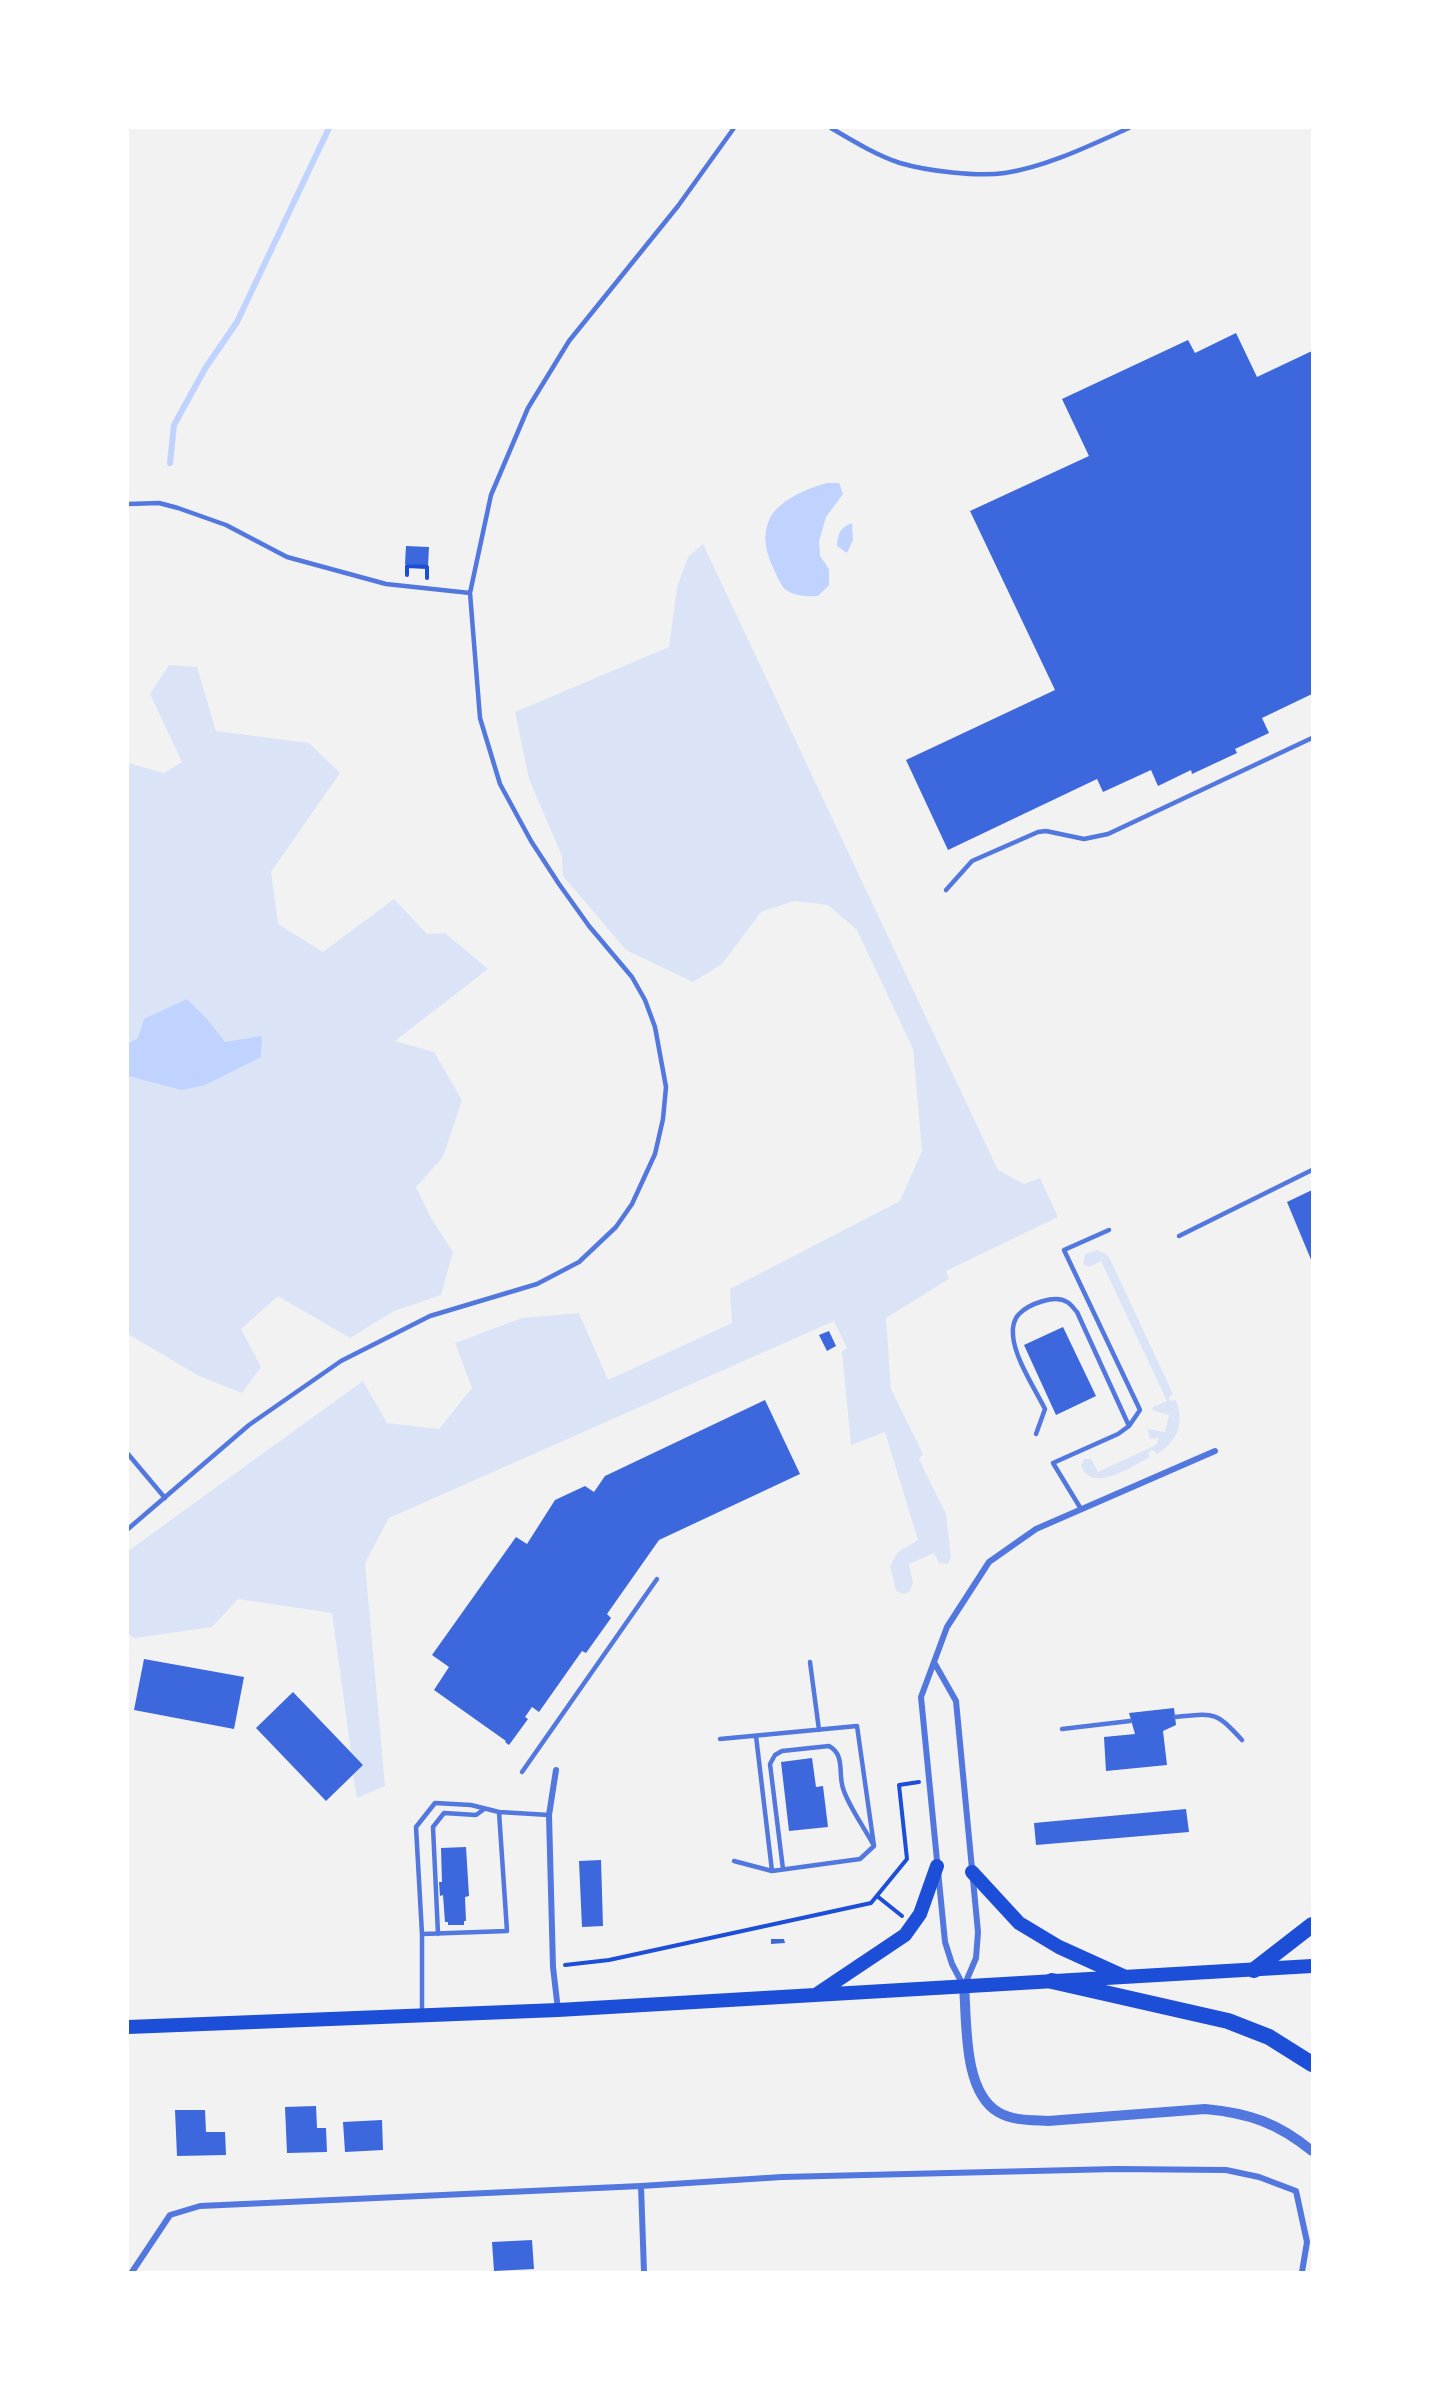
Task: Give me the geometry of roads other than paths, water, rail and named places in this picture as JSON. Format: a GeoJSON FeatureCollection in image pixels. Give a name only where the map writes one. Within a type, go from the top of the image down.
{"type":"FeatureCollection","features":[{"type":"Feature","properties":{"kind":"highway"},"geometry":{"type":"LineString","coordinates":[[1254,1970],[1312,1925]]}},
{"type":"Feature","properties":{"kind":"highway"},"geometry":{"type":"LineString","coordinates":[[1052,1981],[1228,2021],[1269,2037],[1312,2064]]}},
{"type":"Feature","properties":{"kind":"main road"},"geometry":{"type":"LineString","coordinates":[[815,1995],[905,1935],[920,1914],[937,1866]]}},
{"type":"Feature","properties":{"kind":"main road"},"geometry":{"type":"LineString","coordinates":[[972,1872],[1019,1923],[1059,1947],[1125,1977]]}},
{"type":"Feature","properties":{"kind":"main road"},"geometry":{"type":"LineString","coordinates":[[128,2027],[558,2010],[1312,1966]]}},
{"type":"Feature","properties":{"kind":"street"},"geometry":{"type":"LineString","coordinates":[[1215,1451],[1036,1529],[989,1562],[947,1628],[921,1697],[945,1942],[952,1964],[964,1986],[975,2084],[989,2105],[999,2112],[1025,2120],[1048,2121],[1205,2109],[1228,2111],[1252,2116],[1279,2127],[1312,2151]]}},
{"type":"Feature","properties":{"kind":"street"},"geometry":{"type":"LineString","coordinates":[[935,1664],[956,1701],[978,1932],[976,1958],[964,1986]]}},
{"type":"Feature","properties":{"kind":"street"},"geometry":{"type":"LineString","coordinates":[[556,1770],[549,1815],[553,1967],[558,2010]]}},
{"type":"Feature","properties":{"kind":"street"},"geometry":{"type":"LineString","coordinates":[[132,2272],[170,2216],[200,2206],[782,2178],[1127,2169],[1226,2170],[1259,2177],[1296,2191],[1307,2242],[1302,2272]]}},
{"type":"Feature","properties":{"kind":"street"},"geometry":{"type":"LineString","coordinates":[[641,2186],[644,2272]]}},
{"type":"Feature","properties":{"kind":"lane"},"geometry":{"type":"LineString","coordinates":[[128,1529],[249,1425],[341,1361],[430,1316],[537,1284],[579,1262],[616,1227],[632,1204],[655,1154],[666,1087],[655,1028],[645,1000],[632,977],[589,926],[554,875],[531,841],[500,784],[480,718],[470,593],[491,495],[528,408],[569,341],[678,206],[734,128]]}},
{"type":"Feature","properties":{"kind":"lane"},"geometry":{"type":"LineString","coordinates":[[831,128],[901,163],[973,174],[1005,173],[1068,155],[1129,128]]}},
{"type":"Feature","properties":{"kind":"lane"},"geometry":{"type":"LineString","coordinates":[[128,504],[159,503],[178,508],[226,525],[287,557],[386,584],[470,593]]}},
{"type":"Feature","properties":{"kind":"lane"},"geometry":{"type":"LineString","coordinates":[[946,890],[972,861],[1038,832],[1046,831],[1084,839],[1108,834],[1312,738]]}},
{"type":"Feature","properties":{"kind":"lane"},"geometry":{"type":"LineString","coordinates":[[1179,1236],[1312,1170]]}},
{"type":"Feature","properties":{"kind":"lane"},"geometry":{"type":"LineString","coordinates":[[1080,1509],[1053,1463],[1118,1434],[1129,1426],[1140,1410],[1064,1250],[1109,1230]]}},
{"type":"Feature","properties":{"kind":"lane"},"geometry":{"type":"LineString","coordinates":[[1036,1434],[1045,1408],[1018,1354],[1012,1336],[1015,1321],[1020,1312],[1044,1301],[1056,1299],[1067,1302],[1077,1312],[1129,1426]]}},
{"type":"Feature","properties":{"kind":"lane"},"geometry":{"type":"LineString","coordinates":[[128,1454],[165,1498]]}},
{"type":"Feature","properties":{"kind":"lane"},"geometry":{"type":"LineString","coordinates":[[522,1772],[657,1579]]}},
{"type":"Feature","properties":{"kind":"lane"},"geometry":{"type":"LineString","coordinates":[[810,1662],[819,1730]]}},
{"type":"Feature","properties":{"kind":"lane"},"geometry":{"type":"LineString","coordinates":[[1176,1717],[1206,1714],[1222,1719],[1242,1740]]}},
{"type":"Feature","properties":{"kind":"lane"},"geometry":{"type":"LineString","coordinates":[[1062,1729],[1130,1721]]}},
{"type":"Feature","properties":{"kind":"lane"},"geometry":{"type":"LineString","coordinates":[[720,1739],[857,1726],[874,1846]]}},
{"type":"Feature","properties":{"kind":"lane"},"geometry":{"type":"LineString","coordinates":[[756,1736],[772,1871]]}},
{"type":"Feature","properties":{"kind":"lane"},"geometry":{"type":"LineString","coordinates":[[783,1869],[770,1764],[775,1755],[783,1751],[829,1746],[835,1749],[839,1755],[842,1787],[874,1846]]}},
{"type":"Feature","properties":{"kind":"lane"},"geometry":{"type":"LineString","coordinates":[[422,2016],[422,1934],[416,1827],[435,1803],[471,1804],[483,1810],[549,1815]]}},
{"type":"Feature","properties":{"kind":"lane"},"geometry":{"type":"LineString","coordinates":[[438,1934],[433,1827],[444,1813],[476,1815],[483,1810]]}},
{"type":"Feature","properties":{"kind":"lane"},"geometry":{"type":"LineString","coordinates":[[422,1934],[507,1931],[499,1812]]}},
{"type":"Feature","properties":{"kind":"lane"},"geometry":{"type":"LineString","coordinates":[[734,1861],[772,1871],[860,1859],[874,1846]]}},
{"type":"Feature","properties":{"kind":"water"},"geometry":{"type":"Polygon","coordinates":[[[827,483],[839,483],[843,494],[826,517],[819,541],[820,556],[829,569],[829,585],[818,596],[795,594],[783,587],[770,560],[765,539],[768,524],[776,510],[789,499],[827,483]]]}},
{"type":"Feature","properties":{"kind":"water"},"geometry":{"type":"Polygon","coordinates":[[[852,523],[853,540],[847,553],[837,546],[838,538],[842,529],[852,523]]]}},
{"type":"Feature","properties":{"kind":"water"},"geometry":{"type":"Polygon","coordinates":[[[187,999],[225,1042],[262,1036],[261,1057],[205,1085],[182,1090],[128,1076],[128,1044],[138,1038],[144,1019],[187,999]]]}},
{"type":"Feature","properties":{"kind":"waterway"},"geometry":{"type":"LineString","coordinates":[[170,463],[174,425],[206,367],[237,322],[329,128]]}}]}
